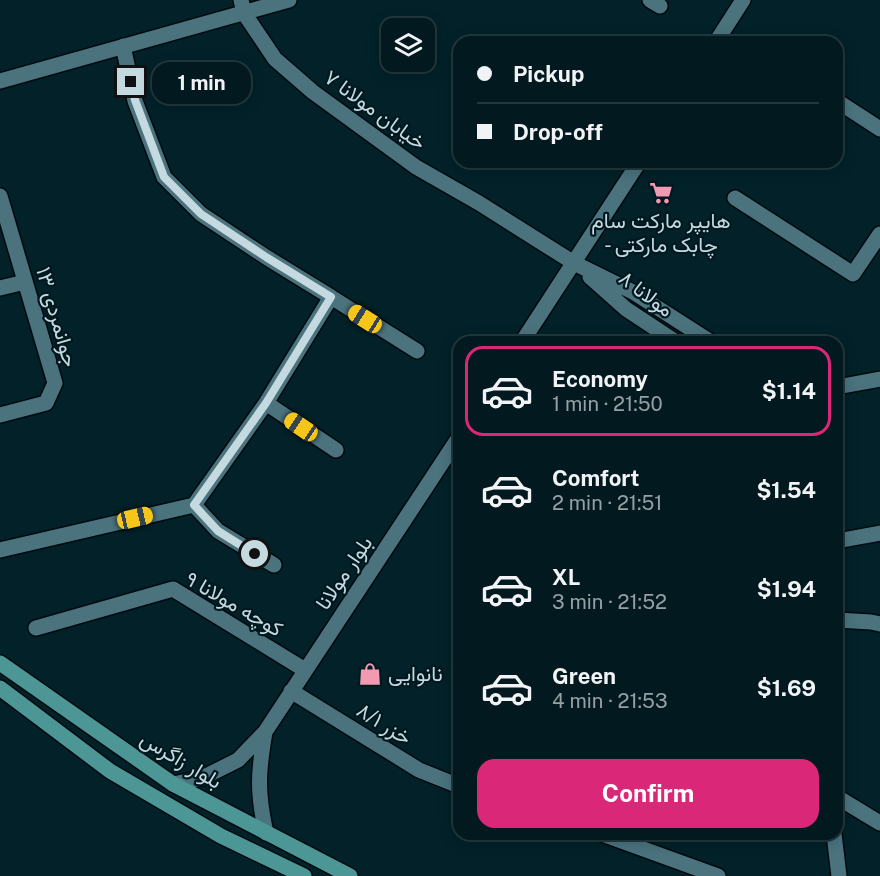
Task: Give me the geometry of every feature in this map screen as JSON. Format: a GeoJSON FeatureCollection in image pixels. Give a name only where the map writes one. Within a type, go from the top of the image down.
{"type":"FeatureCollection","features":[{"type":"Feature","properties":{"kind":"main road","name":"بلوار زاگرس"},"geometry":{"type":"LineString","coordinates":[[0,663],[173,784],[350,876]]}},
{"type":"Feature","properties":{"kind":"main road"},"geometry":{"type":"LineString","coordinates":[[0,688],[110,771],[221,837],[304,876]]}},
{"type":"Feature","properties":{"kind":"street"},"geometry":{"type":"LineString","coordinates":[[0,81],[123,46],[242,6],[290,0]]}},
{"type":"Feature","properties":{"kind":"street"},"geometry":{"type":"LineString","coordinates":[[720,36],[743,0]]}},
{"type":"Feature","properties":{"kind":"street","name":"خیابان مولانا ۷"},"geometry":{"type":"LineString","coordinates":[[242,6],[275,59],[313,92],[416,167],[479,203],[574,263]]}},
{"type":"Feature","properties":{"kind":"street"},"geometry":{"type":"LineString","coordinates":[[123,46],[135,100],[164,177],[201,214],[417,351]]}},
{"type":"Feature","properties":{"kind":"street"},"geometry":{"type":"LineString","coordinates":[[843,105],[880,129]]}},
{"type":"Feature","properties":{"kind":"street"},"geometry":{"type":"LineString","coordinates":[[526,336],[635,168]]}},
{"type":"Feature","properties":{"kind":"street","name":"جوانمردی ۱۳"},"geometry":{"type":"LineString","coordinates":[[0,196],[55,383],[46,403],[0,415]]}},
{"type":"Feature","properties":{"kind":"street"},"geometry":{"type":"LineString","coordinates":[[735,198],[853,274],[880,234]]}},
{"type":"Feature","properties":{"kind":"street","name":"مولانا ۸"},"geometry":{"type":"LineString","coordinates":[[574,263],[626,309],[667,336]]}},
{"type":"Feature","properties":{"kind":"street","name":"مولانا ۸"},"geometry":{"type":"LineString","coordinates":[[574,263],[633,292],[702,336]]}},
{"type":"Feature","properties":{"kind":"street"},"geometry":{"type":"LineString","coordinates":[[0,288],[25,282]]}},
{"type":"Feature","properties":{"kind":"street"},"geometry":{"type":"LineString","coordinates":[[0,550],[194,505],[266,403],[331,297]]}},
{"type":"Feature","properties":{"kind":"street"},"geometry":{"type":"LineString","coordinates":[[843,386],[880,379]]}},
{"type":"Feature","properties":{"kind":"street"},"geometry":{"type":"LineString","coordinates":[[266,403],[336,450]]}},
{"type":"Feature","properties":{"kind":"street","name":"بلوار مولانا"},"geometry":{"type":"LineString","coordinates":[[173,784],[202,778],[238,760],[265,732],[453,446]]}},
{"type":"Feature","properties":{"kind":"street"},"geometry":{"type":"LineString","coordinates":[[194,505],[218,531],[274,565]]}},
{"type":"Feature","properties":{"kind":"street"},"geometry":{"type":"LineString","coordinates":[[843,540],[880,533]]}},
{"type":"Feature","properties":{"kind":"street","name":"کوچه مولانا ۹"},"geometry":{"type":"LineString","coordinates":[[36,628],[173,589],[304,670]]}},
{"type":"Feature","properties":{"kind":"street"},"geometry":{"type":"LineString","coordinates":[[843,620],[871,621],[880,624]]}},
{"type":"Feature","properties":{"kind":"street","name":"خزر ۸/۱"},"geometry":{"type":"LineString","coordinates":[[291,691],[419,770],[453,784]]}},
{"type":"Feature","properties":{"kind":"street","name":"بلوار مولانا"},"geometry":{"type":"LineString","coordinates":[[265,732],[259,800],[266,833]]}},
{"type":"Feature","properties":{"kind":"street"},"geometry":{"type":"LineString","coordinates":[[843,801],[880,823]]}},
{"type":"Feature","properties":{"kind":"street"},"geometry":{"type":"LineString","coordinates":[[619,840],[718,876]]}},
{"type":"Feature","properties":{"kind":"street"},"geometry":{"type":"LineString","coordinates":[[835,840],[839,876]]}},
{"type":"Feature","properties":{"kind":"place","name":"هایپر مارکت سام - چابک مارکتی"},"geometry":{"type":"Point","coordinates":[661,193]}},
{"type":"Feature","properties":{"kind":"place","name":"نانوایی"},"geometry":{"type":"Point","coordinates":[370,674]}},
{"type":"Feature","properties":{"kind":"route"},"geometry":{"type":"LineString","coordinates":[[131,82],[135,100],[164,177],[201,214],[331,297],[266,403],[194,505],[218,531],[255,554]]}}]}
